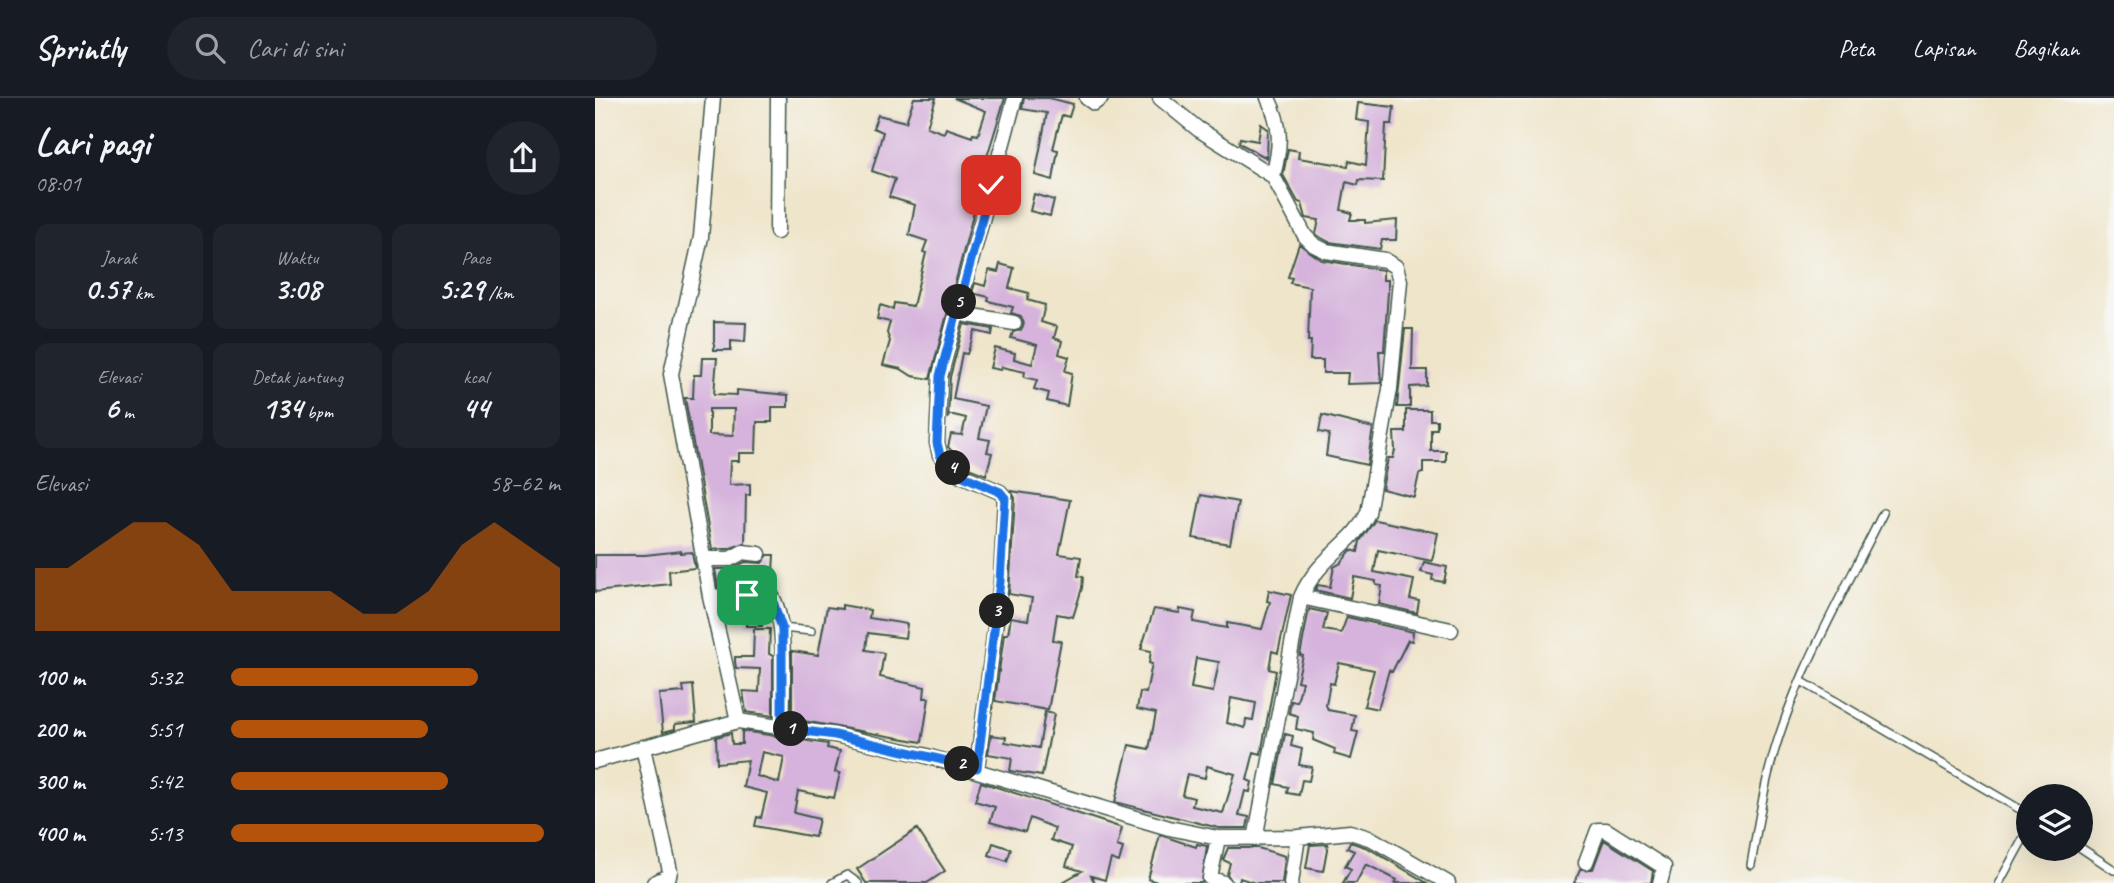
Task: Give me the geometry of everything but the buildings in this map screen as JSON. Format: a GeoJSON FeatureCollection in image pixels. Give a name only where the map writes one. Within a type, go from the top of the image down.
{"type":"FeatureCollection","features":[{"type":"Feature","properties":{"kind":"street"},"geometry":{"type":"LineString","coordinates":[[713,98],[701,237],[671,374],[710,596],[738,721]]}},
{"type":"Feature","properties":{"kind":"street"},"geometry":{"type":"LineString","coordinates":[[777,232],[778,98]]}},
{"type":"Feature","properties":{"kind":"street"},"geometry":{"type":"LineString","coordinates":[[977,768],[995,631],[1006,514],[1005,498],[1000,492],[961,475],[940,455],[937,443],[940,376],[1015,98]]}},
{"type":"Feature","properties":{"kind":"street"},"geometry":{"type":"LineString","coordinates":[[1087,98],[1094,103],[1101,98]]}},
{"type":"Feature","properties":{"kind":"street"},"geometry":{"type":"LineString","coordinates":[[1160,98],[1198,129],[1273,176],[1309,241],[1327,251],[1385,260],[1396,267],[1399,281],[1390,389],[1368,513],[1357,530],[1320,565],[1301,597],[1255,839]]}},
{"type":"Feature","properties":{"kind":"street"},"geometry":{"type":"LineString","coordinates":[[1268,98],[1278,118],[1281,148],[1273,176]]}},
{"type":"Feature","properties":{"kind":"street"},"geometry":{"type":"LineString","coordinates":[[957,313],[1014,323]]}},
{"type":"Feature","properties":{"kind":"street"},"geometry":{"type":"LineString","coordinates":[[703,559],[730,559],[745,552],[759,554]]}},
{"type":"Feature","properties":{"kind":"street"},"geometry":{"type":"LineString","coordinates":[[710,596],[738,598],[745,596],[750,589],[764,589],[772,595],[782,628],[782,728]]}},
{"type":"Feature","properties":{"kind":"street"},"geometry":{"type":"LineString","coordinates":[[1301,597],[1451,631]]}},
{"type":"Feature","properties":{"kind":"street"},"geometry":{"type":"LineString","coordinates":[[595,761],[738,721],[835,735],[977,768],[1169,828],[1218,838],[1255,839],[1350,832],[1371,839],[1448,883]]}},
{"type":"Feature","properties":{"kind":"street"},"geometry":{"type":"LineString","coordinates":[[643,747],[670,872],[669,876],[654,883]]}},
{"type":"Feature","properties":{"kind":"street"},"geometry":{"type":"LineString","coordinates":[[1586,862],[1598,830],[1606,830],[1664,867],[1660,883]]}},
{"type":"Feature","properties":{"kind":"street"},"geometry":{"type":"LineString","coordinates":[[1291,883],[1298,837]]}},
{"type":"Feature","properties":{"kind":"street"},"geometry":{"type":"LineString","coordinates":[[1218,838],[1210,878],[1224,883]]}},
{"type":"Feature","properties":{"kind":"lane"},"geometry":{"type":"LineString","coordinates":[[1751,865],[1768,774],[1801,681],[1883,513]]}},
{"type":"Feature","properties":{"kind":"lane"},"geometry":{"type":"LineString","coordinates":[[782,628],[811,631]]}},
{"type":"Feature","properties":{"kind":"lane"},"geometry":{"type":"LineString","coordinates":[[1801,681],[2016,807]]}},
{"type":"Feature","properties":{"kind":"lane"},"geometry":{"type":"LineString","coordinates":[[1999,883],[2016,852]]}},
{"type":"Feature","properties":{"kind":"lane"},"geometry":{"type":"LineString","coordinates":[[2093,856],[2114,870]]}},
{"type":"Feature","properties":{"kind":"lane"},"geometry":{"type":"LineString","coordinates":[[832,883],[847,875],[858,883]]}},
{"type":"Feature","properties":{"kind":"route"},"geometry":{"type":"LineString","coordinates":[[747,595],[748,590],[752,589],[764,589],[770,593],[782,628],[782,728],[835,735],[977,768],[994,643],[1005,533],[1005,498],[1000,492],[961,475],[940,455],[937,443],[938,389],[991,185]]}}]}
